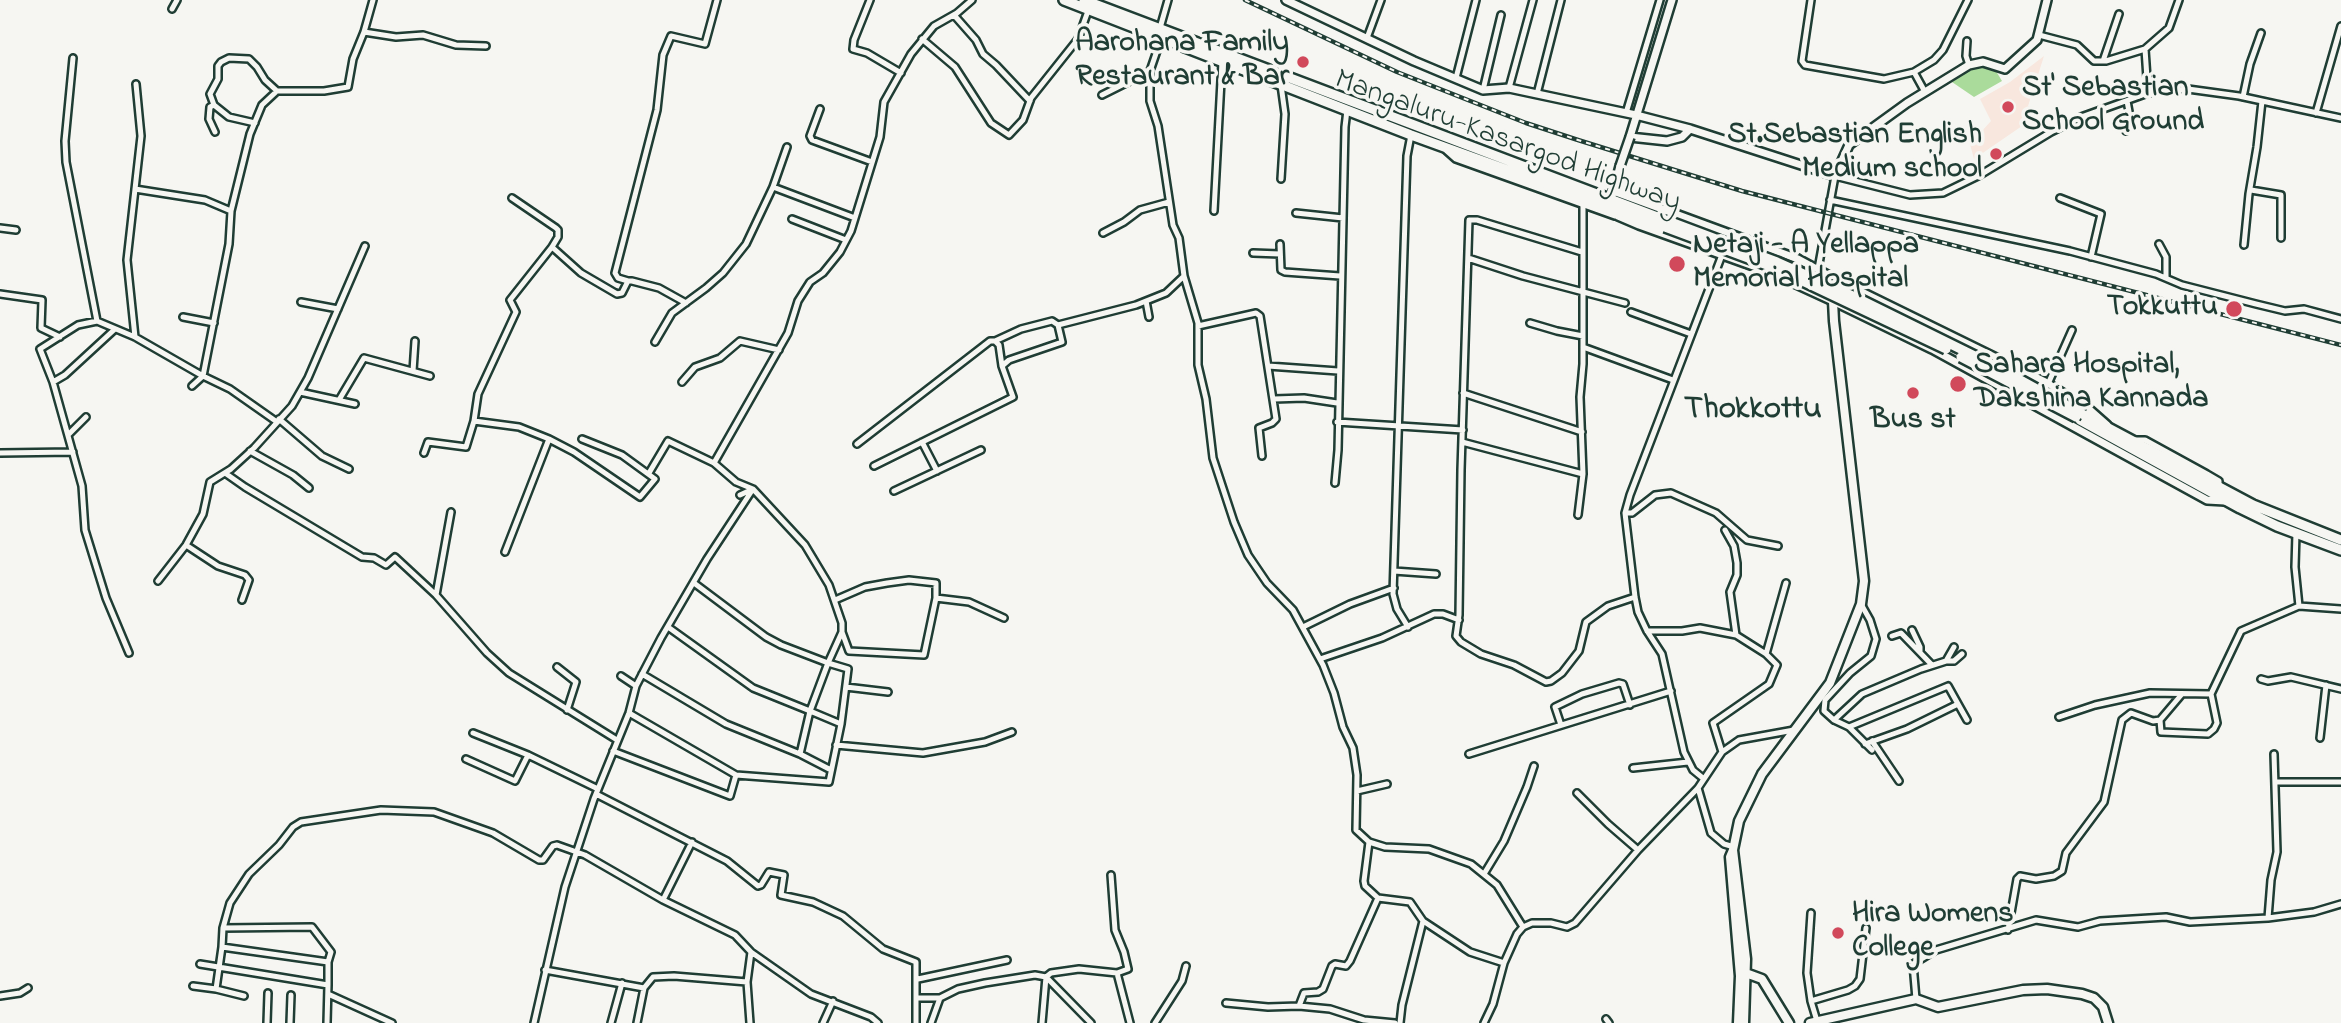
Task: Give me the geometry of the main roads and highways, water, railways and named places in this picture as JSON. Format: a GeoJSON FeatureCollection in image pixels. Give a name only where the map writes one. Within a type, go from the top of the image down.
{"type":"FeatureCollection","features":[{"type":"Feature","properties":{"kind":"highway","name":"Mangaluru-Kasargod Highway"},"geometry":{"type":"LineString","coordinates":[[1064,0],[1411,135],[1446,142],[1611,199],[1667,224],[1777,262],[1991,364],[2228,502],[2341,550]]}},
{"type":"Feature","properties":{"kind":"highway","name":"Mangaluru-Kasargod Highway"},"geometry":{"type":"LineString","coordinates":[[1084,0],[1446,142],[1583,202],[1611,199]]}},
{"type":"Feature","properties":{"kind":"highway","name":"Mangaluru-Kasargod Highway"},"geometry":{"type":"LineString","coordinates":[[2082,417],[2109,428],[2219,488],[2281,518],[2341,540]]}},
{"type":"Feature","properties":{"kind":"main road"},"geometry":{"type":"LineString","coordinates":[[1744,1023],[1743,972],[1730,857],[1740,821],[1762,774],[1794,730],[1824,698],[1861,604],[1864,574],[1833,301],[1837,280]]}},
{"type":"Feature","properties":{"kind":"main road"},"geometry":{"type":"LineString","coordinates":[[1738,1023],[1743,972]]}},
{"type":"Feature","properties":{"kind":"main road"},"geometry":{"type":"LineString","coordinates":[[1743,972],[1762,979],[1789,1023]]}},
{"type":"Feature","properties":{"kind":"main road"},"geometry":{"type":"LineString","coordinates":[[1814,1022],[1916,999],[1938,1007],[2023,990],[2047,989],[2094,998],[2103,1007],[2108,1023]]}},
{"type":"Feature","properties":{"kind":"railway"},"geometry":{"type":"LineString","coordinates":[[1245,0],[1397,72],[1526,123],[1578,140],[1742,191],[2341,345]]}},
{"type":"Feature","properties":{"kind":"place","name":"Aarohana Family Restaurant & Bar"},"geometry":{"type":"Point","coordinates":[1303,62]}},
{"type":"Feature","properties":{"kind":"place","name":"St' Sebastian School Ground"},"geometry":{"type":"Point","coordinates":[2008,107]}},
{"type":"Feature","properties":{"kind":"place","name":"St.Sebastian English Medium school"},"geometry":{"type":"Point","coordinates":[1996,154]}},
{"type":"Feature","properties":{"kind":"place","name":"Netaji - A Yellappa Memorial Hospital"},"geometry":{"type":"Point","coordinates":[1677,264]}},
{"type":"Feature","properties":{"kind":"place","name":"Tokkuttu"},"geometry":{"type":"Point","coordinates":[2234,309]}},
{"type":"Feature","properties":{"kind":"place","name":"Sahara Hospital, Dakshina Kannada"},"geometry":{"type":"Point","coordinates":[1958,384]}},
{"type":"Feature","properties":{"kind":"place","name":"Bus st"},"geometry":{"type":"Point","coordinates":[1913,393]}},
{"type":"Feature","properties":{"kind":"place","name":"Hira Womens College"},"geometry":{"type":"Point","coordinates":[1838,933]}},
{"type":"Feature","properties":{"kind":"district","name":"Thokkottu"},"geometry":{"type":"Point","coordinates":[1753,412]}}]}
